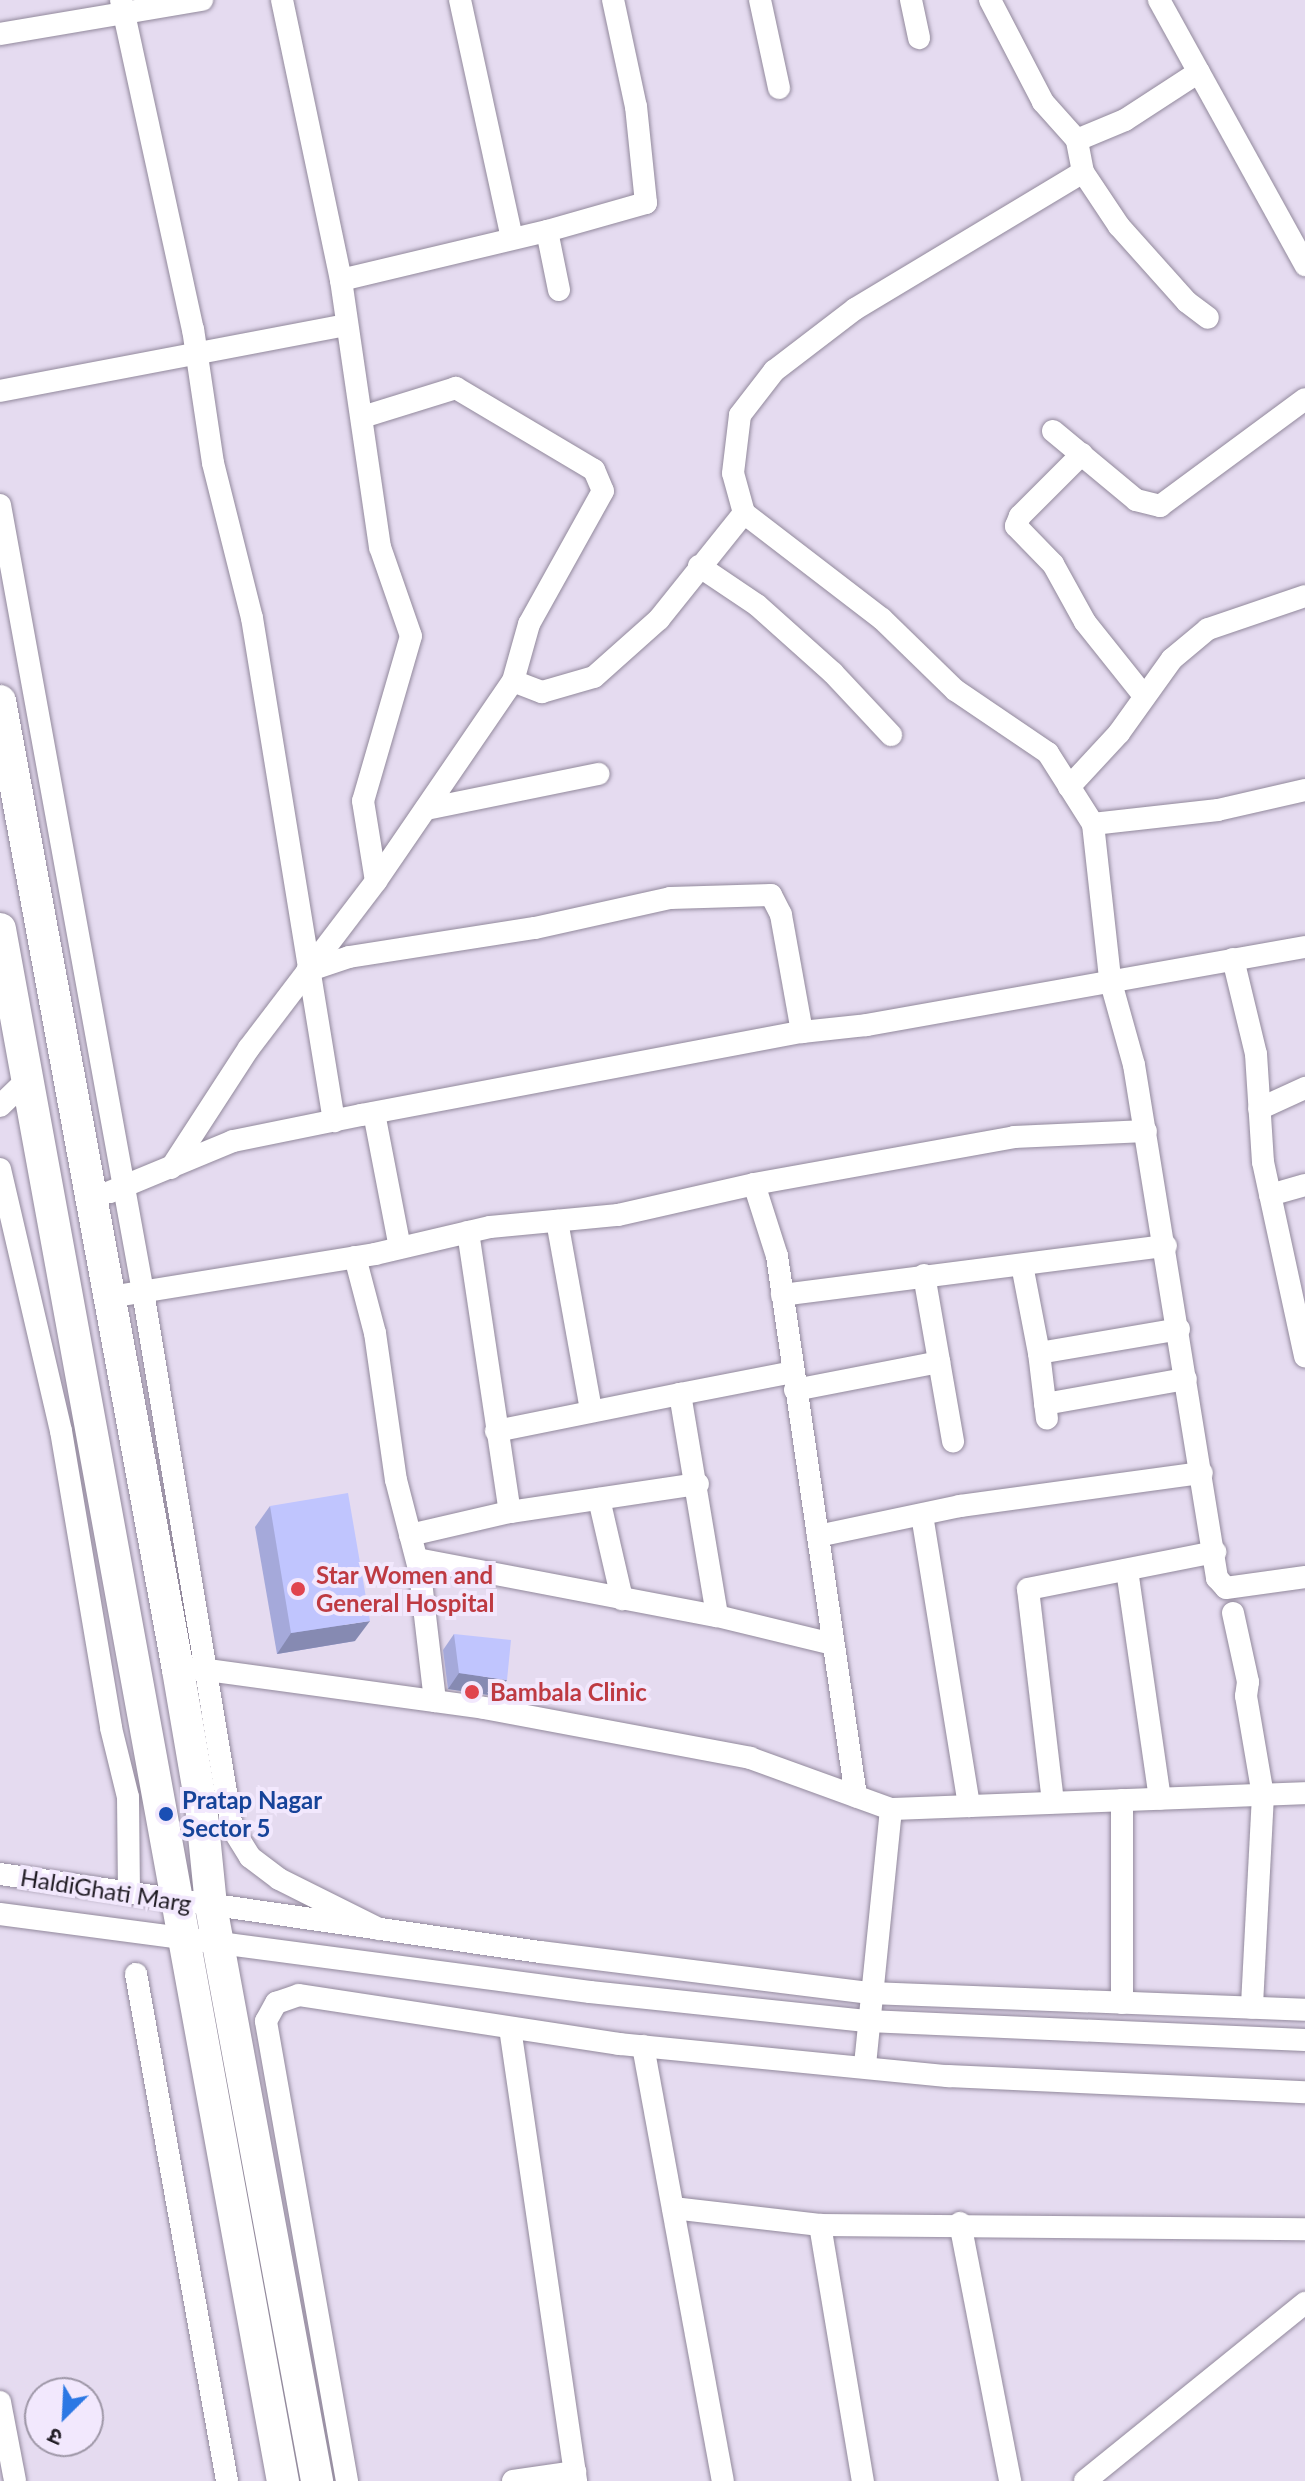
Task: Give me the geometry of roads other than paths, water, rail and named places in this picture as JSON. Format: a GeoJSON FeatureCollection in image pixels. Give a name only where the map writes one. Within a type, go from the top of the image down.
{"type":"FeatureCollection","features":[{"type":"Feature","properties":{"kind":"highway"},"geometry":{"type":"LineString","coordinates":[[0,701],[90,1199],[192,1668],[211,1906],[317,2481]]}},
{"type":"Feature","properties":{"kind":"highway"},"geometry":{"type":"LineString","coordinates":[[0,929],[283,2481]]}},
{"type":"Feature","properties":{"kind":"street"},"geometry":{"type":"LineString","coordinates":[[0,34],[122,7],[202,0]]}},
{"type":"Feature","properties":{"kind":"street"},"geometry":{"type":"LineString","coordinates":[[282,0],[341,280],[380,547],[411,636],[363,801],[376,881]]}},
{"type":"Feature","properties":{"kind":"street"},"geometry":{"type":"LineString","coordinates":[[460,0],[512,238]]}},
{"type":"Feature","properties":{"kind":"street"},"geometry":{"type":"LineString","coordinates":[[341,280],[547,231],[646,203],[636,107],[613,0]]}},
{"type":"Feature","properties":{"kind":"street"},"geometry":{"type":"LineString","coordinates":[[760,0],[779,88]]}},
{"type":"Feature","properties":{"kind":"street"},"geometry":{"type":"LineString","coordinates":[[911,0],[919,38]]}},
{"type":"Feature","properties":{"kind":"street"},"geometry":{"type":"LineString","coordinates":[[990,0],[1043,102],[1077,140],[1083,172],[1119,226],[1187,302],[1208,318]]}},
{"type":"Feature","properties":{"kind":"street"},"geometry":{"type":"LineString","coordinates":[[1159,0],[1305,265]]}},
{"type":"Feature","properties":{"kind":"street"},"geometry":{"type":"LineString","coordinates":[[122,7],[197,354],[213,463],[252,618],[307,971],[334,1121]]}},
{"type":"Feature","properties":{"kind":"street"},"geometry":{"type":"LineString","coordinates":[[1077,140],[1125,120],[1199,72]]}},
{"type":"Feature","properties":{"kind":"street"},"geometry":{"type":"LineString","coordinates":[[1083,172],[855,309],[774,371],[740,415],[733,473],[744,513],[882,619],[955,690],[1048,753],[1093,824],[1110,979],[1146,1131],[1217,1578],[1226,1588],[1305,1577]]}},
{"type":"Feature","properties":{"kind":"street"},"geometry":{"type":"LineString","coordinates":[[547,231],[559,290]]}},
{"type":"Feature","properties":{"kind":"street"},"geometry":{"type":"LineString","coordinates":[[0,391],[346,325]]}},
{"type":"Feature","properties":{"kind":"street"},"geometry":{"type":"LineString","coordinates":[[171,1168],[249,1048],[376,881],[513,681],[529,624],[603,491],[594,470],[456,388],[363,417]]}},
{"type":"Feature","properties":{"kind":"street"},"geometry":{"type":"LineString","coordinates":[[1053,431],[1136,500],[1160,506],[1305,399]]}},
{"type":"Feature","properties":{"kind":"street"},"geometry":{"type":"LineString","coordinates":[[1082,454],[1020,516],[1016,526],[1053,564],[1085,622],[1144,696]]}},
{"type":"Feature","properties":{"kind":"street"},"geometry":{"type":"LineString","coordinates":[[0,505],[121,1188],[143,1292],[192,1668],[232,1828],[250,1857],[279,1879],[379,1929]]}},
{"type":"Feature","properties":{"kind":"street"},"geometry":{"type":"LineString","coordinates":[[513,681],[542,692],[594,677],[659,619],[744,513]]}},
{"type":"Feature","properties":{"kind":"street"},"geometry":{"type":"LineString","coordinates":[[699,566],[757,605],[833,673],[891,735]]}},
{"type":"Feature","properties":{"kind":"street"},"geometry":{"type":"LineString","coordinates":[[1069,787],[1172,659],[1208,629],[1305,596]]}},
{"type":"Feature","properties":{"kind":"street"},"geometry":{"type":"LineString","coordinates":[[426,809],[598,774]]}},
{"type":"Feature","properties":{"kind":"street"},"geometry":{"type":"LineString","coordinates":[[1093,824],[1218,810],[1305,790]]}},
{"type":"Feature","properties":{"kind":"street"},"geometry":{"type":"LineString","coordinates":[[307,971],[349,957],[535,928],[670,898],[771,895],[781,915],[802,1032]]}},
{"type":"Feature","properties":{"kind":"street"},"geometry":{"type":"LineString","coordinates":[[90,1199],[233,1141],[802,1032],[867,1025],[1110,979],[1305,947]]}},
{"type":"Feature","properties":{"kind":"street"},"geometry":{"type":"LineString","coordinates":[[1233,959],[1256,1054],[1259,1109],[1270,1195],[1305,1357]]}},
{"type":"Feature","properties":{"kind":"street"},"geometry":{"type":"LineString","coordinates":[[0,1106],[26,1081]]}},
{"type":"Feature","properties":{"kind":"street"},"geometry":{"type":"LineString","coordinates":[[1259,1109],[1305,1088]]}},
{"type":"Feature","properties":{"kind":"street"},"geometry":{"type":"LineString","coordinates":[[374,1113],[400,1248]]}},
{"type":"Feature","properties":{"kind":"street"},"geometry":{"type":"LineString","coordinates":[[110,1297],[355,1257],[468,1232],[618,1215],[754,1184],[1014,1137],[1146,1131]]}},
{"type":"Feature","properties":{"kind":"street"},"geometry":{"type":"LineString","coordinates":[[0,1169],[61,1431],[111,1728],[128,1797],[129,1892]]}},
{"type":"Feature","properties":{"kind":"street"},"geometry":{"type":"LineString","coordinates":[[754,1184],[777,1256],[856,1796]]}},
{"type":"Feature","properties":{"kind":"street"},"geometry":{"type":"LineString","coordinates":[[1270,1195],[1305,1185]]}},
{"type":"Feature","properties":{"kind":"street"},"geometry":{"type":"LineString","coordinates":[[557,1221],[591,1410]]}},
{"type":"Feature","properties":{"kind":"street"},"geometry":{"type":"LineString","coordinates":[[468,1232],[510,1512]]}},
{"type":"Feature","properties":{"kind":"street"},"geometry":{"type":"LineString","coordinates":[[782,1295],[1166,1246]]}},
{"type":"Feature","properties":{"kind":"street"},"geometry":{"type":"LineString","coordinates":[[355,1257],[375,1333],[396,1480],[417,1559],[435,1701]]}},
{"type":"Feature","properties":{"kind":"street"},"geometry":{"type":"LineString","coordinates":[[1022,1265],[1039,1353],[1046,1412],[1186,1379]]}},
{"type":"Feature","properties":{"kind":"street"},"geometry":{"type":"LineString","coordinates":[[924,1275],[953,1441]]}},
{"type":"Feature","properties":{"kind":"street"},"geometry":{"type":"LineString","coordinates":[[1039,1353],[1179,1329]]}},
{"type":"Feature","properties":{"kind":"street"},"geometry":{"type":"LineString","coordinates":[[496,1431],[680,1394],[939,1362]]}},
{"type":"Feature","properties":{"kind":"street"},"geometry":{"type":"LineString","coordinates":[[680,1394],[698,1484],[717,1616]]}},
{"type":"Feature","properties":{"kind":"street"},"geometry":{"type":"LineString","coordinates":[[818,1536],[922,1515],[1202,1473]]}},
{"type":"Feature","properties":{"kind":"street"},"geometry":{"type":"LineString","coordinates":[[410,1535],[510,1512],[698,1484]]}},
{"type":"Feature","properties":{"kind":"street"},"geometry":{"type":"LineString","coordinates":[[599,1499],[622,1599]]}},
{"type":"Feature","properties":{"kind":"street"},"geometry":{"type":"LineString","coordinates":[[922,1515],[969,1806]]}},
{"type":"Feature","properties":{"kind":"street"},"geometry":{"type":"LineString","coordinates":[[1053,1802],[1028,1589],[1215,1552]]}},
{"type":"Feature","properties":{"kind":"street"},"geometry":{"type":"LineString","coordinates":[[417,1559],[717,1616],[833,1644]]}},
{"type":"Feature","properties":{"kind":"street"},"geometry":{"type":"LineString","coordinates":[[1127,1570],[1160,1799]]}},
{"type":"Feature","properties":{"kind":"street"},"geometry":{"type":"LineString","coordinates":[[1233,1613],[1248,1682],[1246,1696],[1263,1795],[1252,2008]]}},
{"type":"Feature","properties":{"kind":"street"},"geometry":{"type":"LineString","coordinates":[[192,1668],[435,1701],[750,1758],[891,1809],[1305,1793]]}},
{"type":"Feature","properties":{"kind":"street"},"geometry":{"type":"LineString","coordinates":[[1122,1800],[1122,2003]]}},
{"type":"Feature","properties":{"kind":"street"},"geometry":{"type":"LineString","coordinates":[[865,2067],[870,1993],[891,1809]]}},
{"type":"Feature","properties":{"kind":"street","name":"HaldiGhati Marg"},"geometry":{"type":"LineString","coordinates":[[0,1874],[379,1929],[870,1993],[1305,2010]]}},
{"type":"Feature","properties":{"kind":"street","name":"HaldiGhati Marg"},"geometry":{"type":"LineString","coordinates":[[0,1914],[590,1992],[868,2021],[1305,2040]]}},
{"type":"Feature","properties":{"kind":"street"},"geometry":{"type":"LineString","coordinates":[[136,1974],[227,2481]]}},
{"type":"Feature","properties":{"kind":"street"},"geometry":{"type":"LineString","coordinates":[[347,2481],[266,2021],[276,2003],[299,1995],[643,2046],[948,2076],[1305,2092]]}},
{"type":"Feature","properties":{"kind":"street"},"geometry":{"type":"LineString","coordinates":[[510,2028],[576,2476],[513,2481]]}},
{"type":"Feature","properties":{"kind":"street"},"geometry":{"type":"LineString","coordinates":[[643,2046],[723,2481]]}},
{"type":"Feature","properties":{"kind":"street"},"geometry":{"type":"LineString","coordinates":[[673,2208],[820,2225],[960,2223],[1305,2229]]}},
{"type":"Feature","properties":{"kind":"street"},"geometry":{"type":"LineString","coordinates":[[960,2223],[1010,2481]]}},
{"type":"Feature","properties":{"kind":"street"},"geometry":{"type":"LineString","coordinates":[[820,2225],[863,2481]]}},
{"type":"Feature","properties":{"kind":"street"},"geometry":{"type":"LineString","coordinates":[[1085,2481],[1305,2303]]}},
{"type":"Feature","properties":{"kind":"street"},"geometry":{"type":"LineString","coordinates":[[0,2402],[5,2452],[15,2481]]}},
{"type":"Feature","properties":{"kind":"place","name":"Star Women and General Hospital"},"geometry":{"type":"Point","coordinates":[298,1589]}},
{"type":"Feature","properties":{"kind":"place","name":"Bambala Clinic"},"geometry":{"type":"Point","coordinates":[472,1692]}},
{"type":"Feature","properties":{"kind":"place","name":"Pratap Nagar Sector 5"},"geometry":{"type":"Point","coordinates":[166,1814]}}]}
